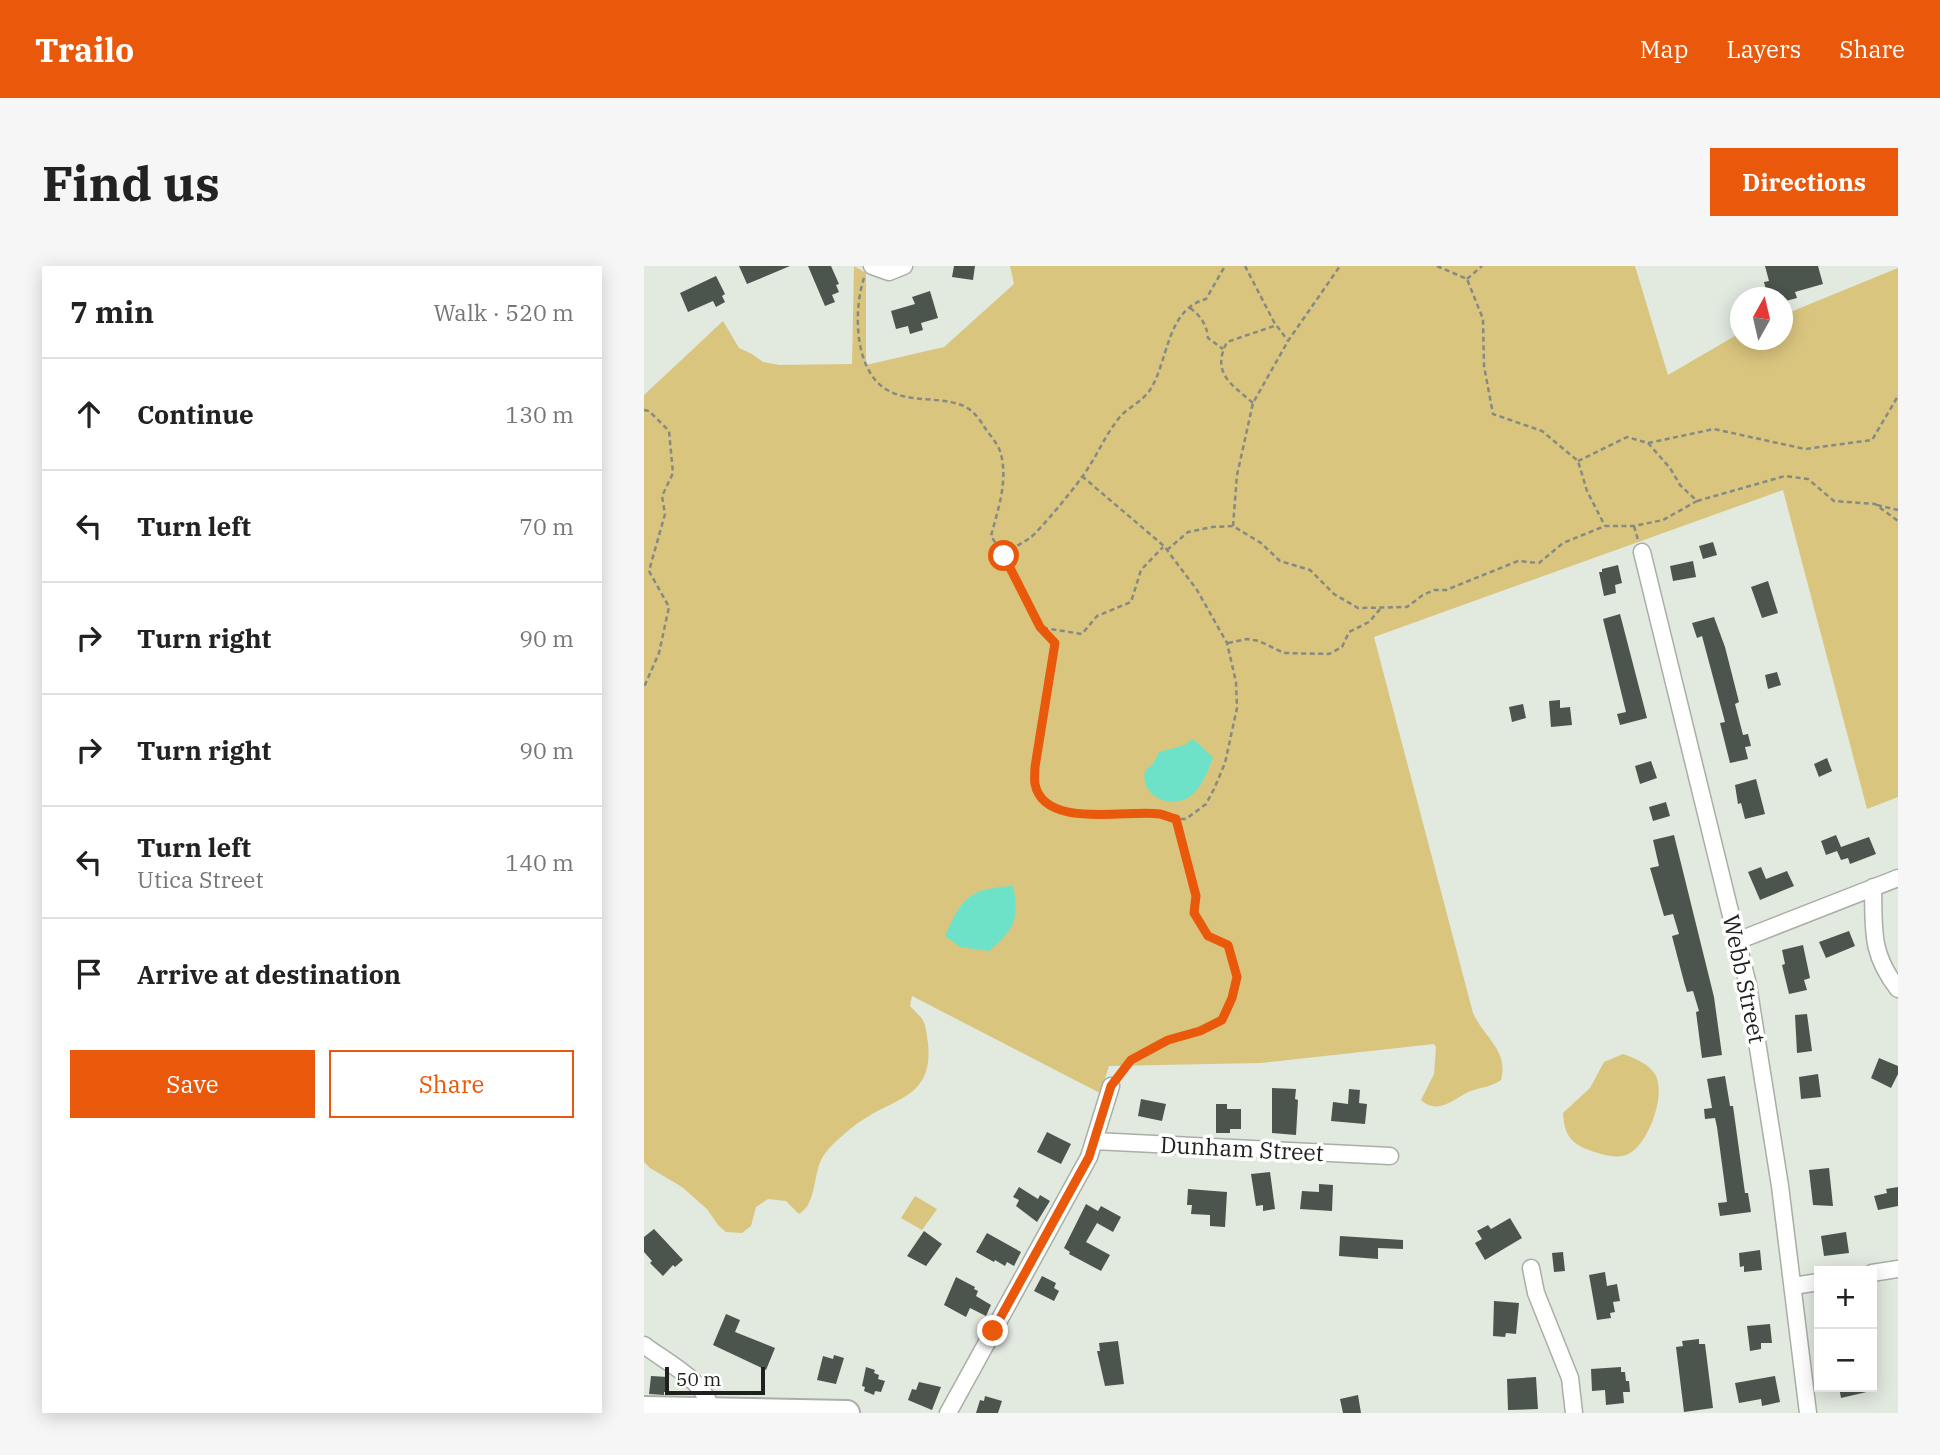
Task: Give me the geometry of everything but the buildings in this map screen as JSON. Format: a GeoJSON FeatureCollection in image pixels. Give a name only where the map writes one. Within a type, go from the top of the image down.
{"type":"FeatureCollection","features":[{"type":"Feature","properties":{"kind":"main road"},"geometry":{"type":"LineString","coordinates":[[644,1409],[847,1413]]}},
{"type":"Feature","properties":{"kind":"street"},"geometry":{"type":"LineString","coordinates":[[869,270],[889,272],[904,266]]}},
{"type":"Feature","properties":{"kind":"street","name":"Webb Street"},"geometry":{"type":"LineString","coordinates":[[1642,552],[1748,985],[1762,1064],[1808,1413]]}},
{"type":"Feature","properties":{"kind":"street"},"geometry":{"type":"LineString","coordinates":[[1737,940],[1898,878]]}},
{"type":"Feature","properties":{"kind":"street"},"geometry":{"type":"LineString","coordinates":[[1873,887],[1877,957],[1898,989]]}},
{"type":"Feature","properties":{"kind":"street"},"geometry":{"type":"LineString","coordinates":[[948,1413],[1089,1157],[1111,1086]]}},
{"type":"Feature","properties":{"kind":"street","name":"Dunham Street"},"geometry":{"type":"LineString","coordinates":[[1095,1141],[1390,1156]]}},
{"type":"Feature","properties":{"kind":"street"},"geometry":{"type":"LineString","coordinates":[[1531,1268],[1536,1293],[1570,1378],[1574,1413]]}},
{"type":"Feature","properties":{"kind":"street"},"geometry":{"type":"LineString","coordinates":[[1877,1272],[1898,1269]]}},
{"type":"Feature","properties":{"kind":"street"},"geometry":{"type":"LineString","coordinates":[[1793,1286],[1814,1283]]}},
{"type":"Feature","properties":{"kind":"street"},"geometry":{"type":"LineString","coordinates":[[644,1345],[704,1393],[712,1412]]}},
{"type":"Feature","properties":{"kind":"path"},"geometry":{"type":"LineString","coordinates":[[1004,556],[1013,546],[1030,537],[1083,477],[1108,432],[1124,412],[1149,392],[1171,334],[1189,307],[1206,299],[1225,266]]}},
{"type":"Feature","properties":{"kind":"path"},"geometry":{"type":"LineString","coordinates":[[1245,266],[1276,325],[1288,341]]}},
{"type":"Feature","properties":{"kind":"path"},"geometry":{"type":"LineString","coordinates":[[1233,526],[1237,475],[1253,403],[1288,341],[1340,266]]}},
{"type":"Feature","properties":{"kind":"path"},"geometry":{"type":"LineString","coordinates":[[1437,266],[1467,279],[1483,319],[1484,366],[1493,414],[1542,431],[1577,461],[1587,491],[1605,526]]}},
{"type":"Feature","properties":{"kind":"path"},"geometry":{"type":"LineString","coordinates":[[1467,279],[1482,266]]}},
{"type":"Feature","properties":{"kind":"path"},"geometry":{"type":"LineString","coordinates":[[869,270],[859,318],[861,355],[874,379],[888,391],[905,397],[964,406],[978,416],[999,449],[1003,473],[1001,497],[991,536],[1040,627],[1055,643],[1035,767],[1035,784],[1042,798],[1058,810],[1093,815],[1160,814],[1186,819],[1206,804],[1225,763],[1237,708],[1236,682],[1227,643],[1197,590],[1166,548],[1083,477]]}},
{"type":"Feature","properties":{"kind":"path"},"geometry":{"type":"LineString","coordinates":[[1189,307],[1207,329],[1208,338],[1223,349]]}},
{"type":"Feature","properties":{"kind":"path"},"geometry":{"type":"LineString","coordinates":[[1253,403],[1222,372],[1220,356],[1227,342],[1276,325]]}},
{"type":"Feature","properties":{"kind":"path"},"geometry":{"type":"LineString","coordinates":[[1577,461],[1627,437],[1648,443],[1714,429],[1805,449],[1872,440],[1898,397]]}},
{"type":"Feature","properties":{"kind":"path"},"geometry":{"type":"LineString","coordinates":[[644,410],[649,411],[669,431],[673,473],[662,496],[665,514],[649,571],[669,607],[659,653],[644,687]]}},
{"type":"Feature","properties":{"kind":"path"},"geometry":{"type":"LineString","coordinates":[[1648,443],[1670,468],[1679,485],[1697,501]]}},
{"type":"Feature","properties":{"kind":"path"},"geometry":{"type":"LineString","coordinates":[[1040,627],[1082,634],[1097,616],[1131,602],[1141,570],[1166,548],[1188,532],[1212,527],[1233,526],[1261,543],[1280,561],[1310,570],[1334,594],[1358,608],[1381,608],[1406,607],[1434,590],[1446,590],[1518,561],[1539,563],[1563,543],[1605,526],[1634,526],[1663,520],[1697,501],[1786,476],[1808,480],[1833,501],[1875,504],[1898,510]]}},
{"type":"Feature","properties":{"kind":"path"},"geometry":{"type":"LineString","coordinates":[[1875,504],[1898,521]]}},
{"type":"Feature","properties":{"kind":"path"},"geometry":{"type":"LineString","coordinates":[[1227,643],[1247,639],[1259,641],[1284,653],[1329,654],[1342,647],[1349,632],[1369,622],[1381,608]]}},
{"type":"Feature","properties":{"kind":"path"},"geometry":{"type":"LineString","coordinates":[[1111,1086],[1131,1060],[1168,1040],[1200,1031],[1222,1020],[1232,998],[1237,977],[1234,959],[1228,945],[1208,936],[1194,913],[1196,896],[1176,819]]}},
{"type":"Feature","properties":{"kind":"shaded area"},"geometry":{"type":"Polygon","coordinates":[[[854,266],[866,273],[866,365],[944,347],[1014,284],[1010,266],[1635,266],[1668,375],[1730,339],[1730,350],[1793,350],[1793,311],[1898,268],[1898,797],[1867,809],[1783,490],[1374,637],[1473,1013],[1499,1052],[1503,1070],[1501,1080],[1468,1092],[1445,1105],[1427,1104],[1421,1100],[1434,1074],[1434,1044],[1261,1063],[1109,1066],[1100,1093],[912,996],[910,1006],[924,1022],[928,1043],[926,1073],[920,1083],[904,1097],[858,1123],[833,1145],[820,1162],[809,1203],[799,1214],[786,1201],[768,1199],[756,1207],[751,1226],[742,1233],[726,1232],[707,1209],[682,1187],[644,1162],[644,395],[723,321],[739,348],[763,362],[779,365],[852,364],[854,266]]]}},
{"type":"Feature","properties":{"kind":"shaded area"},"geometry":{"type":"Polygon","coordinates":[[[1193,739],[1213,757],[1206,775],[1188,798],[1170,802],[1161,800],[1148,789],[1145,771],[1153,764],[1159,752],[1185,745],[1193,739]]]}},
{"type":"Feature","properties":{"kind":"shaded area"},"geometry":{"type":"Polygon","coordinates":[[[1013,886],[1016,907],[1013,923],[1004,937],[989,951],[960,947],[945,936],[957,912],[969,897],[986,889],[1013,886]]]}},
{"type":"Feature","properties":{"kind":"shaded area"},"geometry":{"type":"Polygon","coordinates":[[[1623,1054],[1652,1070],[1658,1083],[1659,1094],[1653,1119],[1642,1142],[1626,1155],[1612,1156],[1589,1150],[1572,1140],[1566,1131],[1563,1113],[1590,1088],[1604,1062],[1623,1054]]]}},
{"type":"Feature","properties":{"kind":"shaded area"},"geometry":{"type":"Polygon","coordinates":[[[915,1196],[937,1209],[922,1230],[901,1218],[915,1196]]]}},
{"type":"Feature","properties":{"kind":"route"},"geometry":{"type":"LineString","coordinates":[[993,1331],[1089,1157],[1111,1086],[1131,1060],[1168,1040],[1200,1031],[1222,1020],[1232,998],[1237,977],[1228,945],[1208,936],[1194,913],[1196,896],[1176,819],[1160,814],[1093,815],[1058,810],[1042,798],[1035,784],[1035,767],[1055,643],[1040,627],[1004,556]]}}]}
